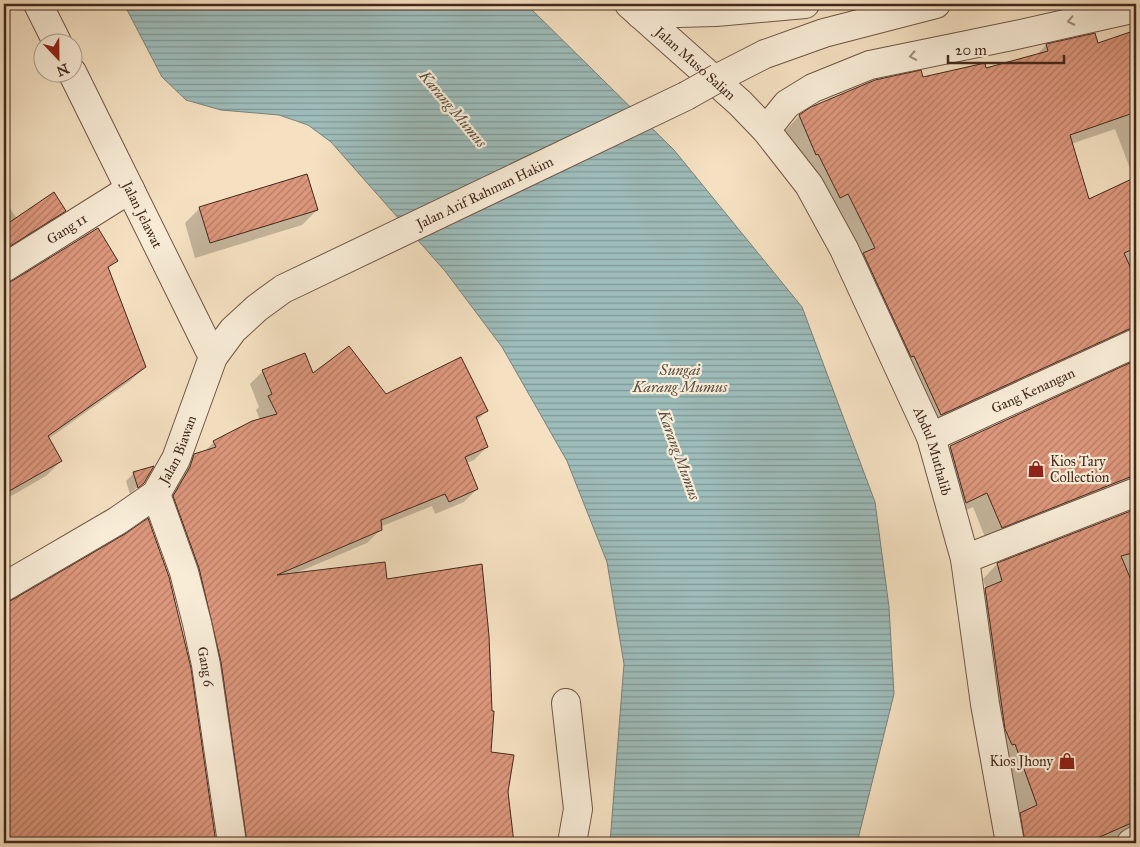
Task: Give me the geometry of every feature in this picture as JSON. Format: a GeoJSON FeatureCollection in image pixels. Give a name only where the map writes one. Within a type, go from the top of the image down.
{"type":"FeatureCollection","features":[{"type":"Feature","properties":{"kind":"street"},"geometry":{"type":"LineString","coordinates":[[38,4],[52,32]]}},
{"type":"Feature","properties":{"kind":"street"},"geometry":{"type":"LineString","coordinates":[[635,9],[716,12],[805,4]]}},
{"type":"Feature","properties":{"kind":"street","name":"Jalan Arif Rahman Hakim"},"geometry":{"type":"LineString","coordinates":[[284,289],[686,96],[765,54],[824,33],[936,4]]}},
{"type":"Feature","properties":{"kind":"street"},"geometry":{"type":"LineString","coordinates":[[766,130],[788,104],[813,88],[870,65],[1136,8]]}},
{"type":"Feature","properties":{"kind":"street","name":"Jalan Muso Salim"},"geometry":{"type":"LineString","coordinates":[[635,9],[740,103]]}},
{"type":"Feature","properties":{"kind":"street","name":"Jalan Jelawat"},"geometry":{"type":"LineString","coordinates":[[77,82],[213,357]]}},
{"type":"Feature","properties":{"kind":"street","name":"Abdul Muthalib"},"geometry":{"type":"LineString","coordinates":[[740,103],[766,130],[809,185],[844,249],[931,437],[964,559],[985,704],[1010,843]]}},
{"type":"Feature","properties":{"kind":"street","name":"Gang 11"},"geometry":{"type":"LineString","coordinates":[[4,268],[130,189]]}},
{"type":"Feature","properties":{"kind":"street","name":"Jalan Biawan"},"geometry":{"type":"LineString","coordinates":[[4,587],[117,521],[156,494],[176,459],[213,357],[233,330],[257,308],[284,289]]}},
{"type":"Feature","properties":{"kind":"street","name":"Gang Kenangan"},"geometry":{"type":"LineString","coordinates":[[931,437],[1136,343]]}},
{"type":"Feature","properties":{"kind":"street"},"geometry":{"type":"LineString","coordinates":[[964,559],[1136,492]]}},
{"type":"Feature","properties":{"kind":"street","name":"Gang 6"},"geometry":{"type":"LineString","coordinates":[[156,494],[184,572],[197,623],[206,665],[232,843]]}},
{"type":"Feature","properties":{"kind":"street"},"geometry":{"type":"LineString","coordinates":[[566,703],[578,809],[572,843]]}},
{"type":"Feature","properties":{"kind":"street"},"geometry":{"type":"LineString","coordinates":[[1131,843],[1136,840]]}},
{"type":"Feature","properties":{"kind":"water","name":"Sungai Karang Mumus"},"geometry":{"type":"Polygon","coordinates":[[[124,4],[526,4],[674,150],[802,307],[875,502],[889,607],[894,694],[857,843],[610,843],[624,664],[607,562],[567,461],[502,347],[445,271],[331,142],[308,125],[279,115],[221,110],[186,100],[162,77],[124,4]]]}},
{"type":"Feature","properties":{"kind":"building"},"geometry":{"type":"Polygon","coordinates":[[[1136,30],[1136,112],[1070,135],[1089,199],[1136,177],[1136,248],[1124,253],[1136,280],[1136,328],[1129,329],[941,415],[914,356],[911,357],[863,253],[875,248],[848,194],[840,198],[818,154],[816,155],[799,115],[811,107],[875,80],[921,70],[923,77],[985,63],[986,68],[1048,51],[1046,44],[1095,33],[1098,43],[1136,30]]]}},
{"type":"Feature","properties":{"kind":"building"},"geometry":{"type":"Polygon","coordinates":[[[307,174],[318,210],[210,243],[199,207],[307,174]]]}},
{"type":"Feature","properties":{"kind":"building"},"geometry":{"type":"Polygon","coordinates":[[[54,192],[66,211],[4,250],[4,226],[54,192]]]}},
{"type":"Feature","properties":{"kind":"building"},"geometry":{"type":"Polygon","coordinates":[[[98,228],[118,261],[108,267],[146,367],[48,436],[62,461],[4,494],[4,283],[12,281],[98,228]]]}},
{"type":"Feature","properties":{"kind":"building"},"geometry":{"type":"Polygon","coordinates":[[[349,346],[386,394],[461,357],[488,411],[476,417],[488,447],[465,457],[478,489],[449,502],[445,494],[381,520],[382,530],[277,575],[385,562],[387,579],[482,564],[489,636],[492,711],[494,711],[491,752],[514,755],[508,792],[514,843],[247,843],[221,662],[199,568],[173,496],[190,467],[194,454],[216,447],[213,441],[252,421],[277,414],[268,396],[272,394],[262,370],[305,353],[313,373],[349,346]]]}},
{"type":"Feature","properties":{"kind":"building"},"geometry":{"type":"Polygon","coordinates":[[[1136,360],[1136,477],[1130,477],[1002,528],[987,493],[966,503],[950,446],[1136,360]]]}},
{"type":"Feature","properties":{"kind":"building"},"geometry":{"type":"Polygon","coordinates":[[[154,466],[144,483],[138,488],[133,472],[154,466]]]}},
{"type":"Feature","properties":{"kind":"building"},"geometry":{"type":"Polygon","coordinates":[[[1136,509],[1136,552],[1121,556],[1136,592],[1136,821],[1086,843],[1025,843],[1020,813],[1037,805],[1015,744],[1012,745],[1005,729],[985,588],[1002,581],[997,563],[1136,509]]]}},
{"type":"Feature","properties":{"kind":"building"},"geometry":{"type":"Polygon","coordinates":[[[148,518],[169,577],[191,668],[216,843],[9,843],[4,822],[4,603],[125,534],[148,518]]]}},
{"type":"Feature","properties":{"kind":"place","name":"Kios Tary Collection"},"geometry":{"type":"Point","coordinates":[1036,469]}},
{"type":"Feature","properties":{"kind":"place","name":"Kios Jhony"},"geometry":{"type":"Point","coordinates":[1067,761]}},
{"type":"Feature","properties":{"kind":"water label","name":"Karang Mumus"},"geometry":{"type":"Point","coordinates":[453,109]}},
{"type":"Feature","properties":{"kind":"water label","name":"Karang Mumus"},"geometry":{"type":"Point","coordinates":[679,455]}}]}
